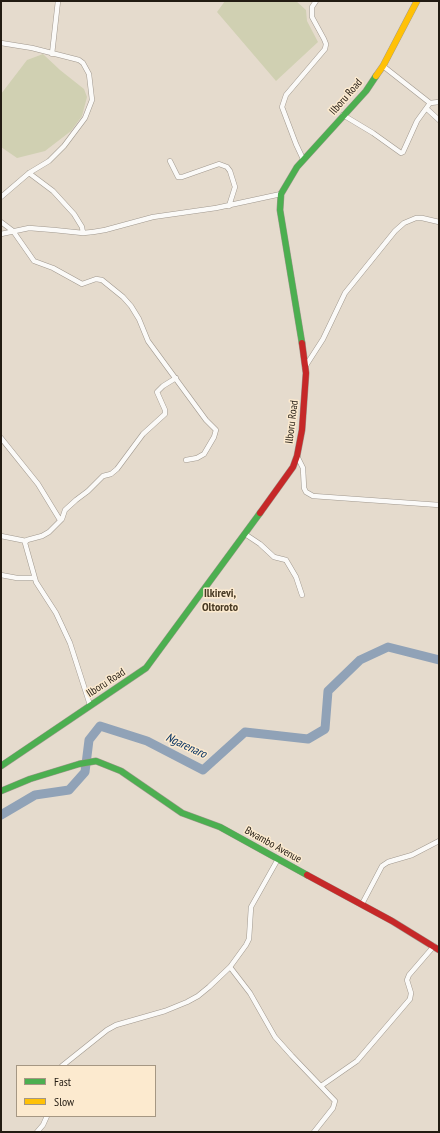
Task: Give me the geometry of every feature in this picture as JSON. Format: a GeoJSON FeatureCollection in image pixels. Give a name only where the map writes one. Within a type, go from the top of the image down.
{"type":"FeatureCollection","features":[{"type":"Feature","properties":{"kind":"street"},"geometry":{"type":"LineString","coordinates":[[52,54],[52,40],[58,1]]}},
{"type":"Feature","properties":{"kind":"street"},"geometry":{"type":"LineString","coordinates":[[303,159],[282,104],[286,95],[325,49],[326,44],[324,39],[312,17],[312,7],[316,1]]}},
{"type":"Feature","properties":{"kind":"street","name":"Ilboru Road"},"geometry":{"type":"LineString","coordinates":[[1,766],[146,668],[290,473],[298,456],[304,407],[305,367],[302,336],[280,210],[281,194],[296,167],[366,90],[383,66],[418,1]]}},
{"type":"Feature","properties":{"kind":"street"},"geometry":{"type":"LineString","coordinates":[[1,43],[32,48],[74,59],[83,63],[89,74],[92,100],[85,118],[64,146],[47,163],[29,173],[1,197]]}},
{"type":"Feature","properties":{"kind":"street"},"geometry":{"type":"LineString","coordinates":[[383,66],[430,103],[439,102]]}},
{"type":"Feature","properties":{"kind":"street"},"geometry":{"type":"LineString","coordinates":[[343,115],[373,132],[401,153],[403,152],[417,121],[430,103]]}},
{"type":"Feature","properties":{"kind":"street"},"geometry":{"type":"LineString","coordinates":[[427,109],[439,120]]}},
{"type":"Feature","properties":{"kind":"street"},"geometry":{"type":"LineString","coordinates":[[170,161],[176,176],[180,177],[219,164],[227,167],[230,171],[235,187],[229,206]]}},
{"type":"Feature","properties":{"kind":"street"},"geometry":{"type":"LineString","coordinates":[[29,173],[53,191],[74,214],[82,227],[83,234]]}},
{"type":"Feature","properties":{"kind":"street"},"geometry":{"type":"LineString","coordinates":[[1,234],[38,228],[83,234],[105,230],[153,217],[229,206],[281,194]]}},
{"type":"Feature","properties":{"kind":"street"},"geometry":{"type":"LineString","coordinates":[[305,367],[323,339],[345,293],[395,231],[404,223],[416,218],[422,218],[438,223]]}},
{"type":"Feature","properties":{"kind":"street"},"geometry":{"type":"LineString","coordinates":[[1,222],[13,231],[34,262],[53,268],[82,284],[99,279],[123,297],[138,319],[148,341],[216,432],[204,454],[197,458],[186,460]]}},
{"type":"Feature","properties":{"kind":"street"},"geometry":{"type":"LineString","coordinates":[[1,536],[26,541],[46,534],[60,520],[65,510],[103,476],[111,474],[117,469],[143,434],[164,416],[166,412],[157,392],[163,386],[176,378]]}},
{"type":"Feature","properties":{"kind":"street"},"geometry":{"type":"LineString","coordinates":[[1,438],[38,484],[60,520]]}},
{"type":"Feature","properties":{"kind":"street"},"geometry":{"type":"LineString","coordinates":[[298,456],[303,468],[304,488],[306,492],[313,496],[439,505]]}},
{"type":"Feature","properties":{"kind":"street"},"geometry":{"type":"LineString","coordinates":[[244,534],[260,544],[274,557],[286,560],[296,577],[302,595]]}},
{"type":"Feature","properties":{"kind":"street"},"geometry":{"type":"LineString","coordinates":[[26,541],[25,545],[34,578],[56,613],[70,643],[90,705]]}},
{"type":"Feature","properties":{"kind":"street"},"geometry":{"type":"LineString","coordinates":[[1,575],[17,578],[34,578]]}},
{"type":"Feature","properties":{"kind":"street","name":"Bwambo Avenue"},"geometry":{"type":"LineString","coordinates":[[1,791],[30,779],[79,764],[96,761],[121,771],[182,813],[220,827],[362,904],[437,948]]}},
{"type":"Feature","properties":{"kind":"street"},"geometry":{"type":"LineString","coordinates":[[362,904],[382,866],[388,862],[412,855],[439,841]]}},
{"type":"Feature","properties":{"kind":"street"},"geometry":{"type":"LineString","coordinates":[[63,1065],[107,1030],[116,1025],[165,1011],[198,996],[230,967],[249,939],[251,907],[278,859]]}},
{"type":"Feature","properties":{"kind":"street"},"geometry":{"type":"LineString","coordinates":[[321,1086],[357,1061],[410,999],[411,993],[407,980],[409,975],[437,948]]}},
{"type":"Feature","properties":{"kind":"street"},"geometry":{"type":"LineString","coordinates":[[230,967],[250,993],[275,1037],[335,1101],[333,1108],[314,1132]]}},
{"type":"Feature","properties":{"kind":"street"},"geometry":{"type":"LineString","coordinates":[[37,1132],[43,1125],[47,1117]]}},
{"type":"Feature","properties":{"kind":"green space"},"geometry":{"type":"Polygon","coordinates":[[[225,1],[296,1],[306,10],[307,21],[318,42],[276,81],[217,12],[225,1]]]}},
{"type":"Feature","properties":{"kind":"green space"},"geometry":{"type":"Polygon","coordinates":[[[43,54],[84,89],[87,97],[82,116],[71,131],[45,151],[17,158],[1,147],[1,94],[27,60],[43,54]]]}},
{"type":"Feature","properties":{"kind":"waterway","name":"Ngarenaro"},"geometry":{"type":"LineString","coordinates":[[1,815],[35,795],[69,790],[85,772],[89,740],[100,726],[147,741],[203,770],[245,732],[308,739],[325,729],[328,691],[360,660],[388,647],[439,660]]}},
{"type":"Feature","properties":{"kind":"traffic: fast"},"geometry":{"type":"LineString","coordinates":[[302,343],[280,210],[281,194],[297,167],[366,91],[376,76]]}},
{"type":"Feature","properties":{"kind":"traffic: fast"},"geometry":{"type":"LineString","coordinates":[[1,766],[146,668],[260,513]]}},
{"type":"Feature","properties":{"kind":"traffic: fast"},"geometry":{"type":"LineString","coordinates":[[1,791],[30,779],[79,764],[96,761],[121,771],[182,813],[220,827],[307,875]]}},
{"type":"Feature","properties":{"kind":"traffic: slow"},"geometry":{"type":"LineString","coordinates":[[376,76],[383,66],[417,1]]}},
{"type":"Feature","properties":{"kind":"traffic: jam"},"geometry":{"type":"LineString","coordinates":[[260,513],[293,467],[297,456],[302,430],[306,373],[302,343]]}},
{"type":"Feature","properties":{"kind":"traffic: jam"},"geometry":{"type":"LineString","coordinates":[[307,875],[392,921],[439,950]]}},
{"type":"Feature","properties":{"kind":"district","name":"Ilkirevi, Oltoroto"},"geometry":{"type":"Point","coordinates":[220,601]}}]}
